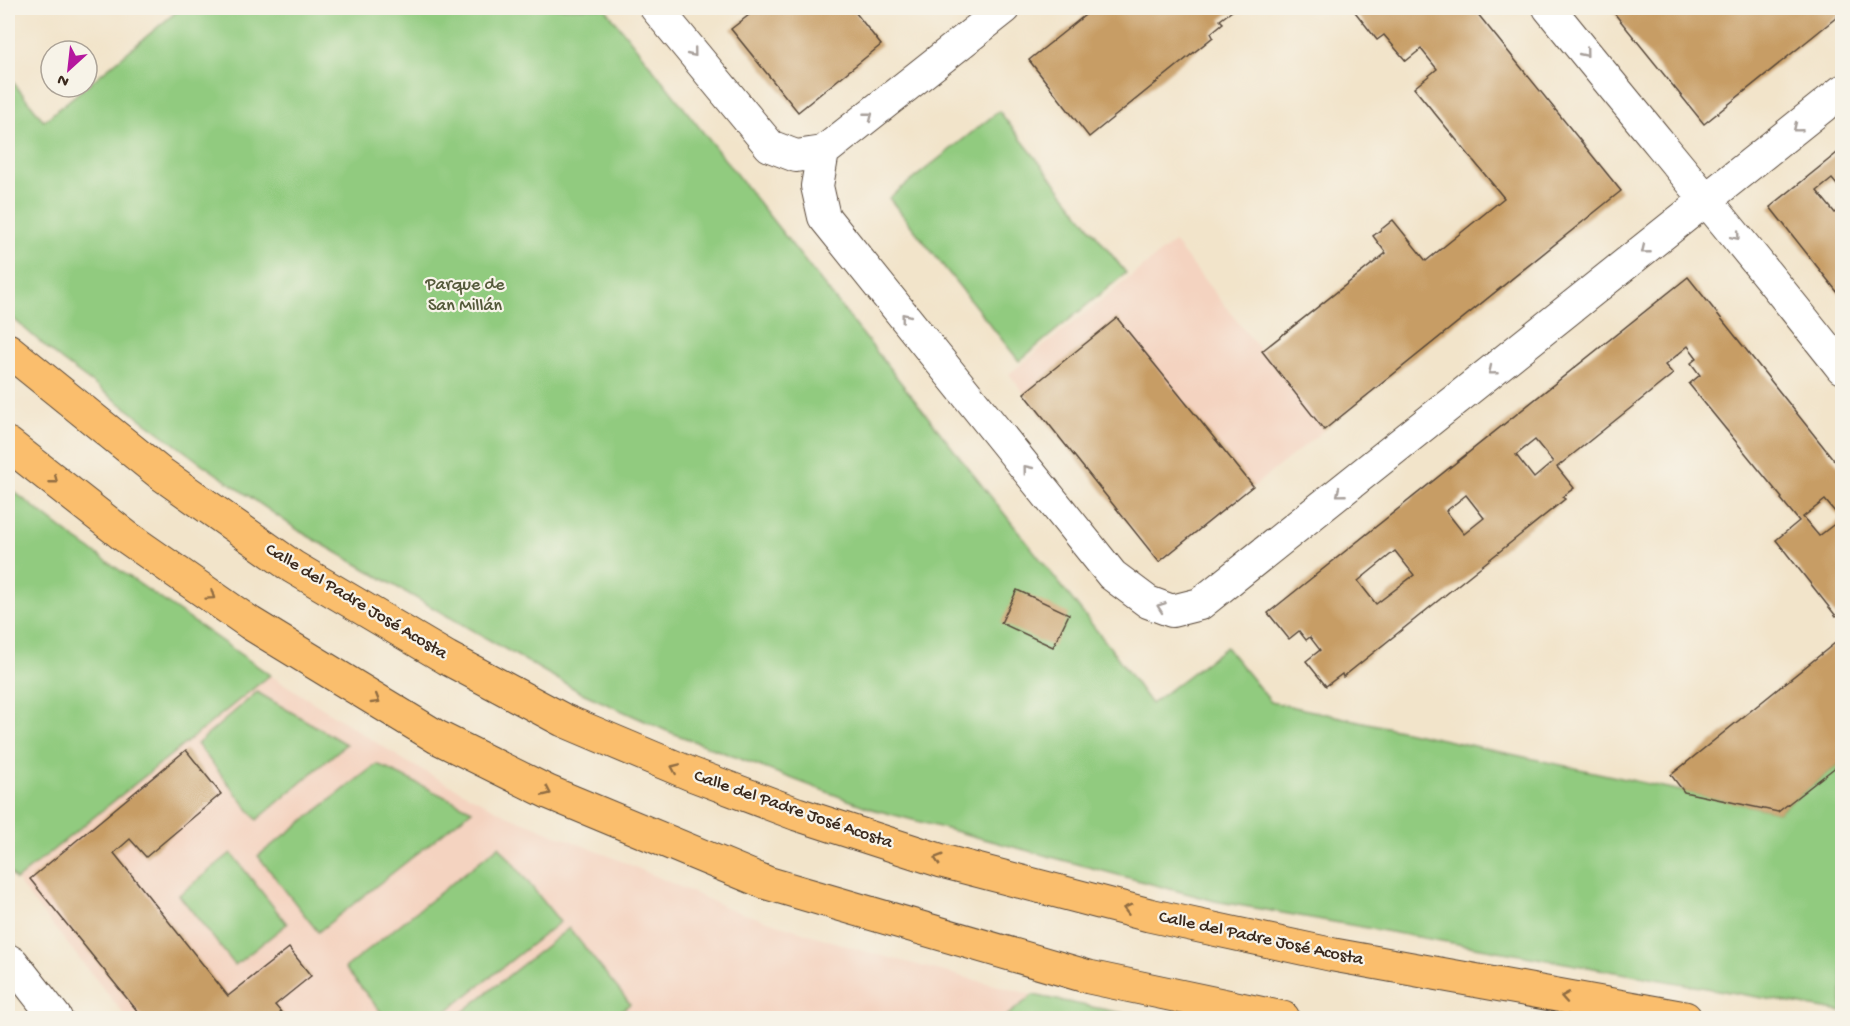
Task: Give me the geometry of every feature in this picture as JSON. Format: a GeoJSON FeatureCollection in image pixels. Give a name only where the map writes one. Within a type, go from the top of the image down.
{"type":"FeatureCollection","features":[{"type":"Feature","properties":{"kind":"highway","name":"Calle del Padre José Acosta"},"geometry":{"type":"LineString","coordinates":[[8,350],[160,473],[293,567],[447,657],[562,720],[691,774],[796,814],[942,861],[1149,915],[1334,955],[1685,1018]]}},
{"type":"Feature","properties":{"kind":"highway"},"geometry":{"type":"LineString","coordinates":[[8,444],[125,536],[250,623],[437,737],[548,792],[767,883],[1089,977],[1283,1018]]}},
{"type":"Feature","properties":{"kind":"street"},"geometry":{"type":"LineString","coordinates":[[656,8],[770,146],[796,156],[823,152],[1005,8]]}},
{"type":"Feature","properties":{"kind":"street"},"geometry":{"type":"LineString","coordinates":[[1549,8],[1757,260],[1842,368]]}},
{"type":"Feature","properties":{"kind":"street"},"geometry":{"type":"LineString","coordinates":[[823,152],[817,186],[824,217],[1112,575],[1148,602],[1172,611],[1200,604],[1842,91]]}},
{"type":"Feature","properties":{"kind":"street"},"geometry":{"type":"LineString","coordinates":[[8,960],[13,963],[56,1018]]}},
{"type":"Feature","properties":{"kind":"shaded area"},"geometry":{"type":"Polygon","coordinates":[[[1174,242],[1324,430],[1159,562],[1009,374],[1174,242]]]}},
{"type":"Feature","properties":{"kind":"shaded area"},"geometry":{"type":"Polygon","coordinates":[[[270,675],[407,762],[504,814],[619,860],[732,910],[860,950],[1033,995],[1004,1018],[127,1018],[16,880],[270,675]]]}},
{"type":"Feature","properties":{"kind":"green space","name":"Parque de San Millán"},"geometry":{"type":"Polygon","coordinates":[[[181,8],[605,8],[1112,650],[1151,704],[1226,647],[1271,702],[1778,812],[1842,762],[1842,1012],[1215,901],[872,809],[667,731],[580,692],[301,532],[202,464],[61,360],[8,314],[8,76],[44,121],[71,99],[99,99],[99,76],[181,8]]]}},
{"type":"Feature","properties":{"kind":"green space"},"geometry":{"type":"Polygon","coordinates":[[[999,111],[1126,273],[1019,361],[889,198],[999,111]]]}},
{"type":"Feature","properties":{"kind":"green space"},"geometry":{"type":"Polygon","coordinates":[[[8,487],[75,539],[270,675],[16,880],[8,869],[8,487]]]}},
{"type":"Feature","properties":{"kind":"green space"},"geometry":{"type":"Polygon","coordinates":[[[257,692],[346,744],[257,820],[197,744],[257,692]]]}},
{"type":"Feature","properties":{"kind":"green space"},"geometry":{"type":"Polygon","coordinates":[[[377,764],[472,810],[318,932],[258,856],[377,764]]]}},
{"type":"Feature","properties":{"kind":"green space"},"geometry":{"type":"Polygon","coordinates":[[[499,846],[560,922],[438,1018],[386,1018],[345,968],[499,846]]]}},
{"type":"Feature","properties":{"kind":"green space"},"geometry":{"type":"Polygon","coordinates":[[[231,853],[287,924],[235,965],[179,895],[231,853]]]}},
{"type":"Feature","properties":{"kind":"green space"},"geometry":{"type":"Polygon","coordinates":[[[569,928],[630,1004],[612,1018],[455,1018],[569,928]]]}},
{"type":"Feature","properties":{"kind":"green space"},"geometry":{"type":"Polygon","coordinates":[[[1033,995],[1146,1018],[1004,1018],[1033,995]]]}},
{"type":"Feature","properties":{"kind":"building"},"geometry":{"type":"Polygon","coordinates":[[[758,8],[852,8],[881,45],[798,112],[731,29],[758,8]]]}},
{"type":"Feature","properties":{"kind":"building"},"geometry":{"type":"Polygon","coordinates":[[[1094,8],[1236,8],[1220,20],[1223,23],[1211,33],[1213,37],[1089,137],[1029,60],[1094,8]]]}},
{"type":"Feature","properties":{"kind":"building"},"geometry":{"type":"Polygon","coordinates":[[[1352,8],[1473,8],[1621,191],[1324,430],[1262,351],[1386,253],[1373,236],[1393,220],[1426,261],[1504,198],[1414,88],[1437,69],[1421,49],[1406,61],[1384,35],[1377,40],[1352,8]]]}},
{"type":"Feature","properties":{"kind":"building"},"geometry":{"type":"Polygon","coordinates":[[[1610,8],[1842,8],[1842,13],[1704,124],[1610,8]]]}},
{"type":"Feature","properties":{"kind":"building"},"geometry":{"type":"Polygon","coordinates":[[[1842,149],[1842,191],[1832,179],[1817,191],[1835,213],[1842,208],[1842,298],[1770,207],[1842,149]]]}},
{"type":"Feature","properties":{"kind":"building"},"geometry":{"type":"Polygon","coordinates":[[[1688,277],[1842,470],[1842,618],[1839,614],[1836,616],[1776,540],[1799,521],[1689,384],[1700,375],[1691,363],[1697,358],[1688,346],[1665,365],[1673,374],[1557,467],[1574,488],[1562,497],[1565,499],[1343,677],[1342,674],[1326,686],[1306,661],[1320,650],[1310,637],[1306,640],[1299,631],[1289,639],[1268,613],[1688,277]],[[1535,440],[1516,455],[1534,478],[1553,462],[1535,440]],[[1466,495],[1446,511],[1464,534],[1484,518],[1466,495]],[[1825,500],[1803,517],[1819,536],[1841,519],[1825,500]],[[1395,551],[1358,581],[1376,604],[1414,575],[1395,551]]]}},
{"type":"Feature","properties":{"kind":"building"},"geometry":{"type":"Polygon","coordinates":[[[1117,318],[1253,486],[1159,562],[1024,393],[1117,318]]]}},
{"type":"Feature","properties":{"kind":"building"},"geometry":{"type":"Polygon","coordinates":[[[1017,590],[1069,614],[1053,647],[1001,623],[1017,590]]]}},
{"type":"Feature","properties":{"kind":"building"},"geometry":{"type":"Polygon","coordinates":[[[1842,642],[1842,762],[1778,812],[1684,792],[1671,775],[1835,643],[1837,646],[1842,642]]]}},
{"type":"Feature","properties":{"kind":"building"},"geometry":{"type":"Polygon","coordinates":[[[186,750],[221,794],[146,857],[130,839],[114,853],[228,996],[289,948],[311,976],[275,1005],[286,1018],[143,1018],[30,879],[186,750]]]}},
{"type":"Feature","properties":{"kind":"building"},"geometry":{"type":"Polygon","coordinates":[[[351,1014],[355,1018],[315,1018],[312,1015],[351,1014]]]}}]}
